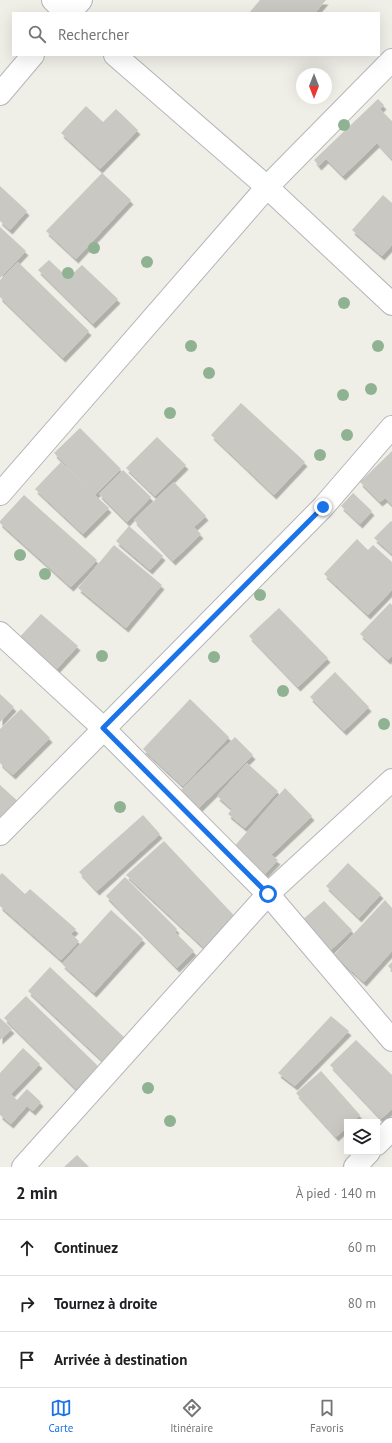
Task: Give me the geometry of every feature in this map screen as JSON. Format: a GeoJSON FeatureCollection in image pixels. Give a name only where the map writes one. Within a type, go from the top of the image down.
{"type":"FeatureCollection","features":[{"type":"Feature","properties":{"kind":"street"},"geometry":{"type":"LineString","coordinates":[[53,0],[66,12]]}},
{"type":"Feature","properties":{"kind":"street"},"geometry":{"type":"LineString","coordinates":[[68,12],[81,0]]}},
{"type":"Feature","properties":{"kind":"street"},"geometry":{"type":"LineString","coordinates":[[0,94],[32,56]]}},
{"type":"Feature","properties":{"kind":"street"},"geometry":{"type":"LineString","coordinates":[[115,56],[267,187],[392,304]]}},
{"type":"Feature","properties":{"kind":"street"},"geometry":{"type":"LineString","coordinates":[[0,494],[267,187],[392,60]]}},
{"type":"Feature","properties":{"kind":"street"},"geometry":{"type":"LineString","coordinates":[[0,834],[103,728],[323,507],[392,427]]}},
{"type":"Feature","properties":{"kind":"street"},"geometry":{"type":"LineString","coordinates":[[0,633],[103,728],[268,894],[392,1040]]}},
{"type":"Feature","properties":{"kind":"street"},"geometry":{"type":"LineString","coordinates":[[23,1167],[268,894],[392,780]]}},
{"type":"Feature","properties":{"kind":"street"},"geometry":{"type":"LineString","coordinates":[[380,1141],[392,1129]]}},
{"type":"Feature","properties":{"kind":"street"},"geometry":{"type":"LineString","coordinates":[[355,1167],[366,1155]]}},
{"type":"Feature","properties":{"kind":"building"},"geometry":{"type":"Polygon","coordinates":[[[260,0],[326,0],[316,12],[250,12],[260,0]]]}},
{"type":"Feature","properties":{"kind":"building"},"geometry":{"type":"Polygon","coordinates":[[[378,99],[384,105],[380,109],[392,121],[392,159],[377,143],[343,176],[326,159],[319,166],[314,160],[378,99]]]}},
{"type":"Feature","properties":{"kind":"building"},"geometry":{"type":"Polygon","coordinates":[[[86,106],[103,122],[116,109],[138,130],[100,169],[61,133],[86,106]]]}},
{"type":"Feature","properties":{"kind":"building"},"geometry":{"type":"Polygon","coordinates":[[[102,173],[131,200],[76,259],[46,231],[102,173]]]}},
{"type":"Feature","properties":{"kind":"building"},"geometry":{"type":"Polygon","coordinates":[[[0,186],[27,211],[10,230],[0,221],[0,186]]]}},
{"type":"Feature","properties":{"kind":"building"},"geometry":{"type":"Polygon","coordinates":[[[383,195],[392,203],[392,245],[382,256],[352,230],[383,195]]]}},
{"type":"Feature","properties":{"kind":"building"},"geometry":{"type":"Polygon","coordinates":[[[0,227],[26,251],[0,278],[0,227]]]}},
{"type":"Feature","properties":{"kind":"building"},"geometry":{"type":"Polygon","coordinates":[[[49,260],[68,278],[82,265],[118,299],[93,324],[38,270],[49,260]]]}},
{"type":"Feature","properties":{"kind":"building"},"geometry":{"type":"Polygon","coordinates":[[[18,262],[89,331],[63,358],[0,297],[0,280],[18,262]]]}},
{"type":"Feature","properties":{"kind":"building"},"geometry":{"type":"Polygon","coordinates":[[[241,403],[305,462],[274,495],[211,435],[241,403]]]}},
{"type":"Feature","properties":{"kind":"building"},"geometry":{"type":"Polygon","coordinates":[[[80,428],[121,469],[95,495],[109,508],[83,534],[35,489],[61,462],[93,492],[54,453],[80,428]]]}},
{"type":"Feature","properties":{"kind":"building"},"geometry":{"type":"Polygon","coordinates":[[[157,437],[186,465],[155,496],[126,468],[157,437]]]}},
{"type":"Feature","properties":{"kind":"building"},"geometry":{"type":"Polygon","coordinates":[[[392,451],[392,505],[385,498],[380,502],[360,482],[392,451]]]}},
{"type":"Feature","properties":{"kind":"building"},"geometry":{"type":"Polygon","coordinates":[[[123,470],[151,497],[127,522],[99,494],[123,470]]]}},
{"type":"Feature","properties":{"kind":"building"},"geometry":{"type":"Polygon","coordinates":[[[174,482],[206,516],[194,527],[201,534],[173,561],[134,520],[174,482]]]}},
{"type":"Feature","properties":{"kind":"building"},"geometry":{"type":"Polygon","coordinates":[[[353,493],[372,511],[360,524],[341,506],[353,493]]]}},
{"type":"Feature","properties":{"kind":"building"},"geometry":{"type":"Polygon","coordinates":[[[24,495],[97,560],[71,587],[0,523],[0,521],[24,495]]]}},
{"type":"Feature","properties":{"kind":"building"},"geometry":{"type":"Polygon","coordinates":[[[391,521],[392,522],[392,554],[374,538],[391,521]]]}},
{"type":"Feature","properties":{"kind":"building"},"geometry":{"type":"Polygon","coordinates":[[[129,526],[163,556],[150,570],[116,541],[129,526]]]}},
{"type":"Feature","properties":{"kind":"building"},"geometry":{"type":"Polygon","coordinates":[[[357,539],[368,550],[373,545],[392,562],[392,590],[368,615],[324,574],[357,539]]]}},
{"type":"Feature","properties":{"kind":"building"},"geometry":{"type":"Polygon","coordinates":[[[114,545],[162,585],[126,628],[78,588],[114,545]]]}},
{"type":"Feature","properties":{"kind":"building"},"geometry":{"type":"Polygon","coordinates":[[[390,603],[392,605],[392,656],[388,660],[360,634],[390,603]]]}},
{"type":"Feature","properties":{"kind":"building"},"geometry":{"type":"Polygon","coordinates":[[[279,608],[328,658],[298,687],[249,636],[279,608]]]}},
{"type":"Feature","properties":{"kind":"building"},"geometry":{"type":"Polygon","coordinates":[[[41,614],[78,646],[54,672],[17,640],[41,614]]]}},
{"type":"Feature","properties":{"kind":"building"},"geometry":{"type":"Polygon","coordinates":[[[335,672],[369,707],[344,731],[310,697],[335,672]]]}},
{"type":"Feature","properties":{"kind":"building"},"geometry":{"type":"Polygon","coordinates":[[[0,694],[14,707],[0,722],[0,694]]]}},
{"type":"Feature","properties":{"kind":"building"},"geometry":{"type":"Polygon","coordinates":[[[190,699],[229,737],[183,786],[143,749],[190,699]]]}},
{"type":"Feature","properties":{"kind":"building"},"geometry":{"type":"Polygon","coordinates":[[[21,709],[50,738],[13,775],[0,763],[0,729],[21,709]]]}},
{"type":"Feature","properties":{"kind":"building"},"geometry":{"type":"Polygon","coordinates":[[[235,737],[253,755],[199,808],[181,790],[235,737]]]}},
{"type":"Feature","properties":{"kind":"building"},"geometry":{"type":"Polygon","coordinates":[[[247,763],[278,791],[245,828],[228,814],[232,809],[217,796],[247,763]]]}},
{"type":"Feature","properties":{"kind":"building"},"geometry":{"type":"Polygon","coordinates":[[[0,785],[21,804],[0,822],[0,785]]]}},
{"type":"Feature","properties":{"kind":"building"},"geometry":{"type":"Polygon","coordinates":[[[285,788],[312,816],[271,855],[278,860],[260,879],[232,849],[285,788]]]}},
{"type":"Feature","properties":{"kind":"building"},"geometry":{"type":"Polygon","coordinates":[[[143,815],[160,834],[97,891],[79,872],[143,815]]]}},
{"type":"Feature","properties":{"kind":"building"},"geometry":{"type":"Polygon","coordinates":[[[164,841],[242,924],[214,957],[126,875],[164,841]]]}},
{"type":"Feature","properties":{"kind":"building"},"geometry":{"type":"Polygon","coordinates":[[[348,863],[381,894],[359,918],[326,886],[348,863]]]}},
{"type":"Feature","properties":{"kind":"building"},"geometry":{"type":"Polygon","coordinates":[[[2,873],[25,894],[30,889],[76,929],[71,934],[79,941],[61,960],[0,906],[0,875],[2,873]]]}},
{"type":"Feature","properties":{"kind":"building"},"geometry":{"type":"Polygon","coordinates":[[[125,877],[177,929],[175,932],[194,951],[177,968],[106,896],[125,877]]]}},
{"type":"Feature","properties":{"kind":"building"},"geometry":{"type":"Polygon","coordinates":[[[385,900],[392,908],[392,951],[364,982],[334,955],[385,900]]]}},
{"type":"Feature","properties":{"kind":"building"},"geometry":{"type":"Polygon","coordinates":[[[324,901],[352,930],[330,951],[301,921],[324,901]]]}},
{"type":"Feature","properties":{"kind":"building"},"geometry":{"type":"Polygon","coordinates":[[[111,910],[143,939],[94,993],[62,964],[111,910]]]}},
{"type":"Feature","properties":{"kind":"building"},"geometry":{"type":"Polygon","coordinates":[[[392,962],[392,970],[388,966],[392,962]]]}},
{"type":"Feature","properties":{"kind":"building"},"geometry":{"type":"Polygon","coordinates":[[[50,967],[127,1040],[105,1063],[28,991],[50,967]]]}},
{"type":"Feature","properties":{"kind":"building"},"geometry":{"type":"Polygon","coordinates":[[[26,996],[98,1066],[76,1089],[4,1018],[26,996]]]}},
{"type":"Feature","properties":{"kind":"building"},"geometry":{"type":"Polygon","coordinates":[[[331,1016],[349,1031],[295,1086],[278,1073],[331,1016]]]}},
{"type":"Feature","properties":{"kind":"building"},"geometry":{"type":"Polygon","coordinates":[[[0,1018],[12,1029],[0,1040],[0,1018]]]}},
{"type":"Feature","properties":{"kind":"building"},"geometry":{"type":"Polygon","coordinates":[[[356,1040],[392,1075],[392,1109],[381,1119],[330,1065],[356,1040]]]}},
{"type":"Feature","properties":{"kind":"building"},"geometry":{"type":"Polygon","coordinates":[[[23,1048],[40,1064],[11,1094],[17,1100],[27,1089],[41,1102],[33,1111],[27,1106],[11,1124],[0,1115],[0,1073],[23,1048]]]}},
{"type":"Feature","properties":{"kind":"building"},"geometry":{"type":"Polygon","coordinates":[[[321,1071],[360,1115],[355,1119],[344,1119],[344,1130],[336,1137],[296,1093],[321,1071]]]}},
{"type":"Feature","properties":{"kind":"building"},"geometry":{"type":"Polygon","coordinates":[[[77,1155],[89,1167],[64,1167],[77,1155]]]}},
{"type":"Feature","properties":{"kind":"route"},"geometry":{"type":"LineString","coordinates":[[268,894],[103,728],[323,507]]}}]}
